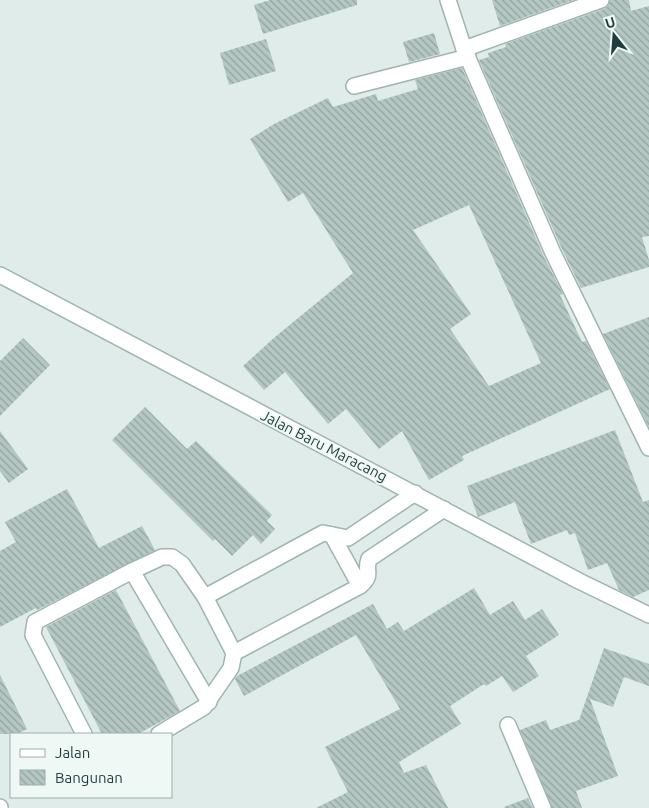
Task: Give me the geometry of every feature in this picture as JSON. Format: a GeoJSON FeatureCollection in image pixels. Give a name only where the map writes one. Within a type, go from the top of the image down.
{"type":"FeatureCollection","features":[{"type":"Feature","properties":{"kind":"street"},"geometry":{"type":"LineString","coordinates":[[448,0],[466,53],[553,253],[649,448]]}},
{"type":"Feature","properties":{"kind":"street"},"geometry":{"type":"LineString","coordinates":[[354,86],[466,53],[601,0]]}},
{"type":"Feature","properties":{"kind":"street","name":"Jalan Baru Maracang"},"geometry":{"type":"LineString","coordinates":[[0,275],[579,581],[649,615]]}},
{"type":"Feature","properties":{"kind":"street"},"geometry":{"type":"LineString","coordinates":[[205,597],[323,533],[348,538],[357,534],[415,493]]}},
{"type":"Feature","properties":{"kind":"street"},"geometry":{"type":"LineString","coordinates":[[234,653],[360,586],[367,580],[366,566],[370,559],[444,509]]}},
{"type":"Feature","properties":{"kind":"street"},"geometry":{"type":"LineString","coordinates":[[332,535],[360,586]]}},
{"type":"Feature","properties":{"kind":"street"},"geometry":{"type":"LineString","coordinates":[[83,733],[33,635],[35,622],[162,557],[172,558],[182,564],[205,597],[234,653],[231,668],[209,702],[204,707],[161,733]]}},
{"type":"Feature","properties":{"kind":"street"},"geometry":{"type":"LineString","coordinates":[[132,571],[209,702]]}},
{"type":"Feature","properties":{"kind":"street"},"geometry":{"type":"LineString","coordinates":[[508,725],[543,808]]}},
{"type":"Feature","properties":{"kind":"building"},"geometry":{"type":"Polygon","coordinates":[[[270,0],[357,0],[357,5],[263,34],[254,5],[270,0]]]}},
{"type":"Feature","properties":{"kind":"building"},"geometry":{"type":"Polygon","coordinates":[[[492,0],[573,0],[500,26],[492,0]]]}},
{"type":"Feature","properties":{"kind":"building"},"geometry":{"type":"Polygon","coordinates":[[[610,0],[629,0],[631,11],[649,6],[649,236],[642,237],[649,260],[649,267],[581,288],[479,60],[489,57],[488,53],[506,47],[505,44],[604,9],[608,6],[610,0]]]}},
{"type":"Feature","properties":{"kind":"building"},"geometry":{"type":"Polygon","coordinates":[[[434,33],[440,54],[409,62],[403,42],[434,33]]]}},
{"type":"Feature","properties":{"kind":"building"},"geometry":{"type":"Polygon","coordinates":[[[266,39],[276,71],[229,85],[220,53],[266,39]]]}},
{"type":"Feature","properties":{"kind":"building"},"geometry":{"type":"Polygon","coordinates":[[[462,68],[544,257],[563,294],[560,295],[582,342],[586,341],[610,389],[462,456],[464,460],[429,480],[402,431],[379,449],[346,409],[328,424],[285,372],[264,390],[243,366],[353,273],[303,193],[288,202],[250,139],[274,124],[328,98],[333,107],[376,94],[378,101],[418,89],[415,80],[462,68]],[[469,205],[413,230],[471,314],[450,329],[489,386],[541,363],[469,205]]]}},
{"type":"Feature","properties":{"kind":"building"},"geometry":{"type":"Polygon","coordinates":[[[649,317],[649,427],[603,334],[649,317]]]}},
{"type":"Feature","properties":{"kind":"building"},"geometry":{"type":"Polygon","coordinates":[[[23,338],[50,365],[0,416],[0,361],[23,338]]]}},
{"type":"Feature","properties":{"kind":"building"},"geometry":{"type":"Polygon","coordinates":[[[145,407],[187,449],[196,441],[272,515],[267,521],[275,529],[261,544],[253,535],[232,556],[215,539],[213,541],[112,440],[145,407]]]}},
{"type":"Feature","properties":{"kind":"building"},"geometry":{"type":"Polygon","coordinates":[[[615,430],[643,502],[649,500],[649,590],[633,597],[619,590],[607,563],[588,570],[575,533],[569,535],[567,530],[531,544],[515,502],[478,517],[467,486],[615,430]]]}},
{"type":"Feature","properties":{"kind":"building"},"geometry":{"type":"Polygon","coordinates":[[[0,431],[28,469],[9,483],[0,471],[0,431]]]}},
{"type":"Feature","properties":{"kind":"building"},"geometry":{"type":"Polygon","coordinates":[[[67,489],[99,548],[142,526],[155,550],[0,627],[0,551],[16,542],[5,522],[67,489]]]}},
{"type":"Feature","properties":{"kind":"building"},"geometry":{"type":"Polygon","coordinates":[[[474,588],[490,615],[513,601],[525,620],[542,609],[559,635],[526,656],[539,676],[513,692],[502,676],[486,686],[484,684],[450,706],[461,724],[399,762],[404,773],[426,765],[448,808],[316,808],[348,792],[325,747],[400,709],[356,635],[244,696],[235,679],[237,676],[373,604],[387,629],[398,622],[404,631],[474,588]]]}},
{"type":"Feature","properties":{"kind":"building"},"geometry":{"type":"Polygon","coordinates":[[[116,590],[180,711],[140,733],[101,733],[46,627],[116,590]]]}},
{"type":"Feature","properties":{"kind":"building"},"geometry":{"type":"Polygon","coordinates":[[[604,648],[649,664],[649,686],[624,677],[613,707],[590,699],[618,776],[576,791],[582,808],[552,808],[520,730],[546,720],[550,730],[579,720],[604,648]]]}},
{"type":"Feature","properties":{"kind":"building"},"geometry":{"type":"Polygon","coordinates":[[[0,675],[27,729],[19,733],[0,734],[0,675]]]}},
{"type":"Feature","properties":{"kind":"building"},"geometry":{"type":"Polygon","coordinates":[[[528,798],[533,808],[504,807],[528,798]]]}}]}
